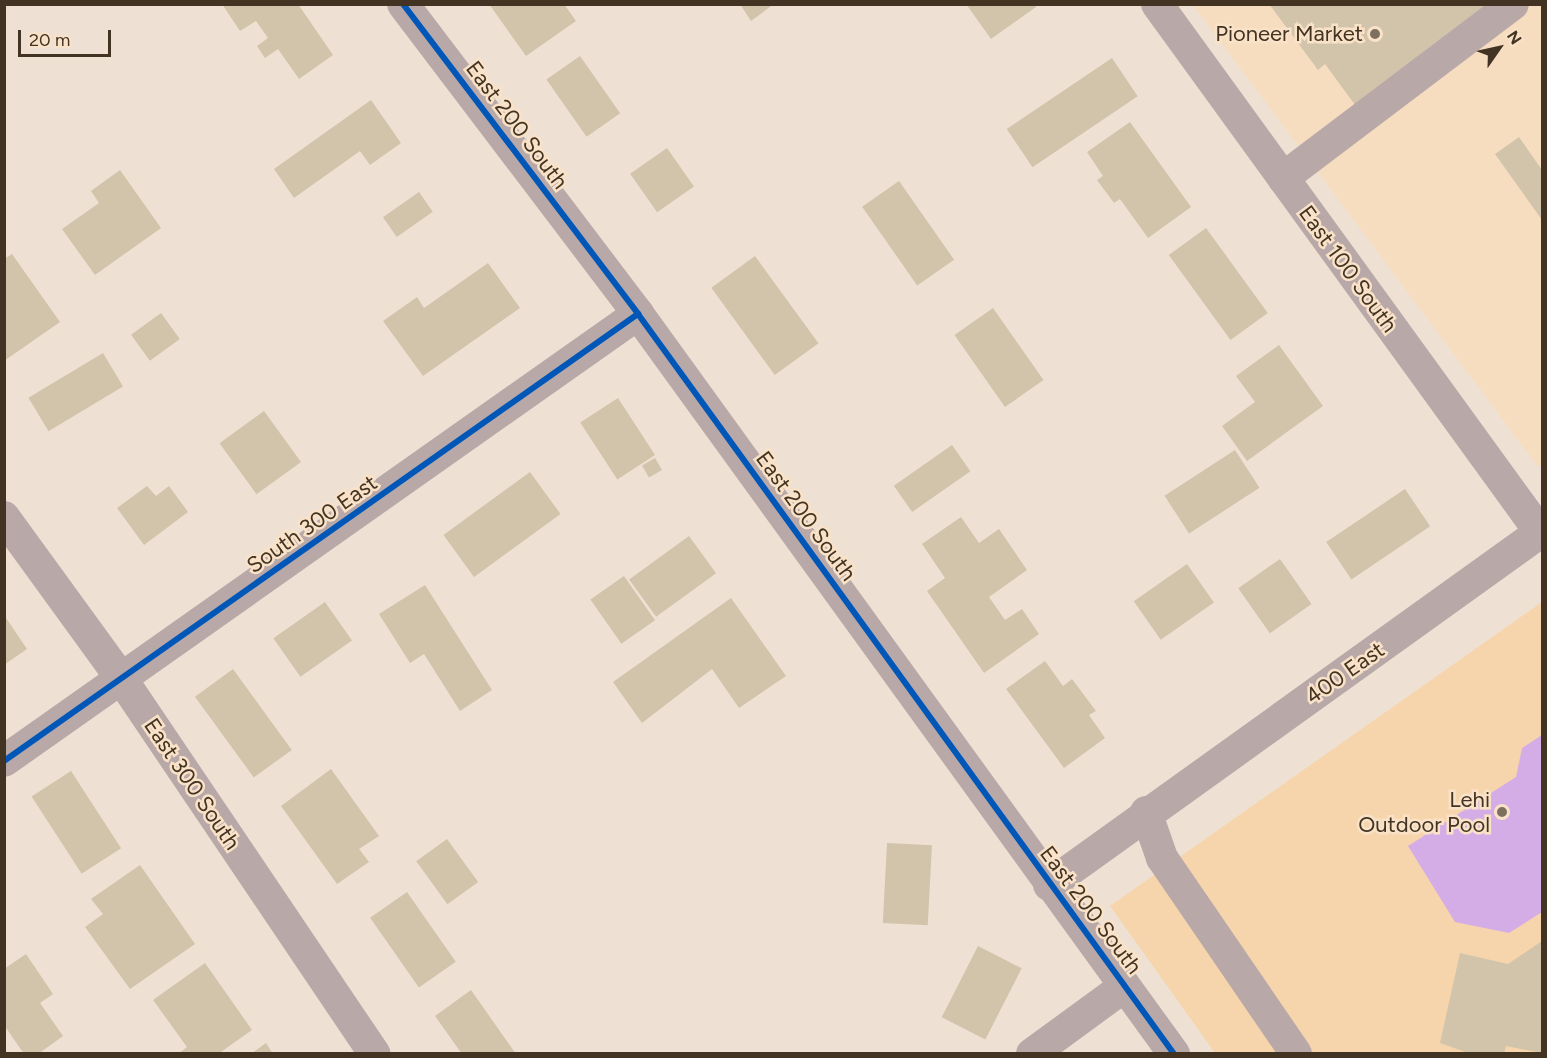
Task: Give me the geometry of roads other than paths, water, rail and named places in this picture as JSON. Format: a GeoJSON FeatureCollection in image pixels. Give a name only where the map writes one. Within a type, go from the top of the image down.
{"type":"FeatureCollection","features":[{"type":"Feature","properties":{"kind":"street","name":"East 200 South"},"geometry":{"type":"LineString","coordinates":[[403,4],[638,314],[1049,885],[1174,1053]]}},
{"type":"Feature","properties":{"kind":"street","name":"East 100 South"},"geometry":{"type":"LineString","coordinates":[[1157,4],[1541,532]]}},
{"type":"Feature","properties":{"kind":"street"},"geometry":{"type":"LineString","coordinates":[[1283,178],[1513,4]]}},
{"type":"Feature","properties":{"kind":"street","name":"South 300 East"},"geometry":{"type":"LineString","coordinates":[[4,761],[123,681],[638,314]]}},
{"type":"Feature","properties":{"kind":"street","name":"East 300 South"},"geometry":{"type":"LineString","coordinates":[[4,517],[123,681],[375,1053]]}},
{"type":"Feature","properties":{"kind":"street","name":"400 East"},"geometry":{"type":"LineString","coordinates":[[1049,885],[1146,812],[1541,532]]}},
{"type":"Feature","properties":{"kind":"street"},"geometry":{"type":"LineString","coordinates":[[1146,812],[1162,858],[1296,1053]]}},
{"type":"Feature","properties":{"kind":"street"},"geometry":{"type":"LineString","coordinates":[[1032,1053],[1125,987]]}},
{"type":"Feature","properties":{"kind":"place","name":"Pioneer Market"},"geometry":{"type":"Point","coordinates":[1375,34]}},
{"type":"Feature","properties":{"kind":"place","name":"Lehi Outdoor Pool"},"geometry":{"type":"Point","coordinates":[1502,812]}}]}
